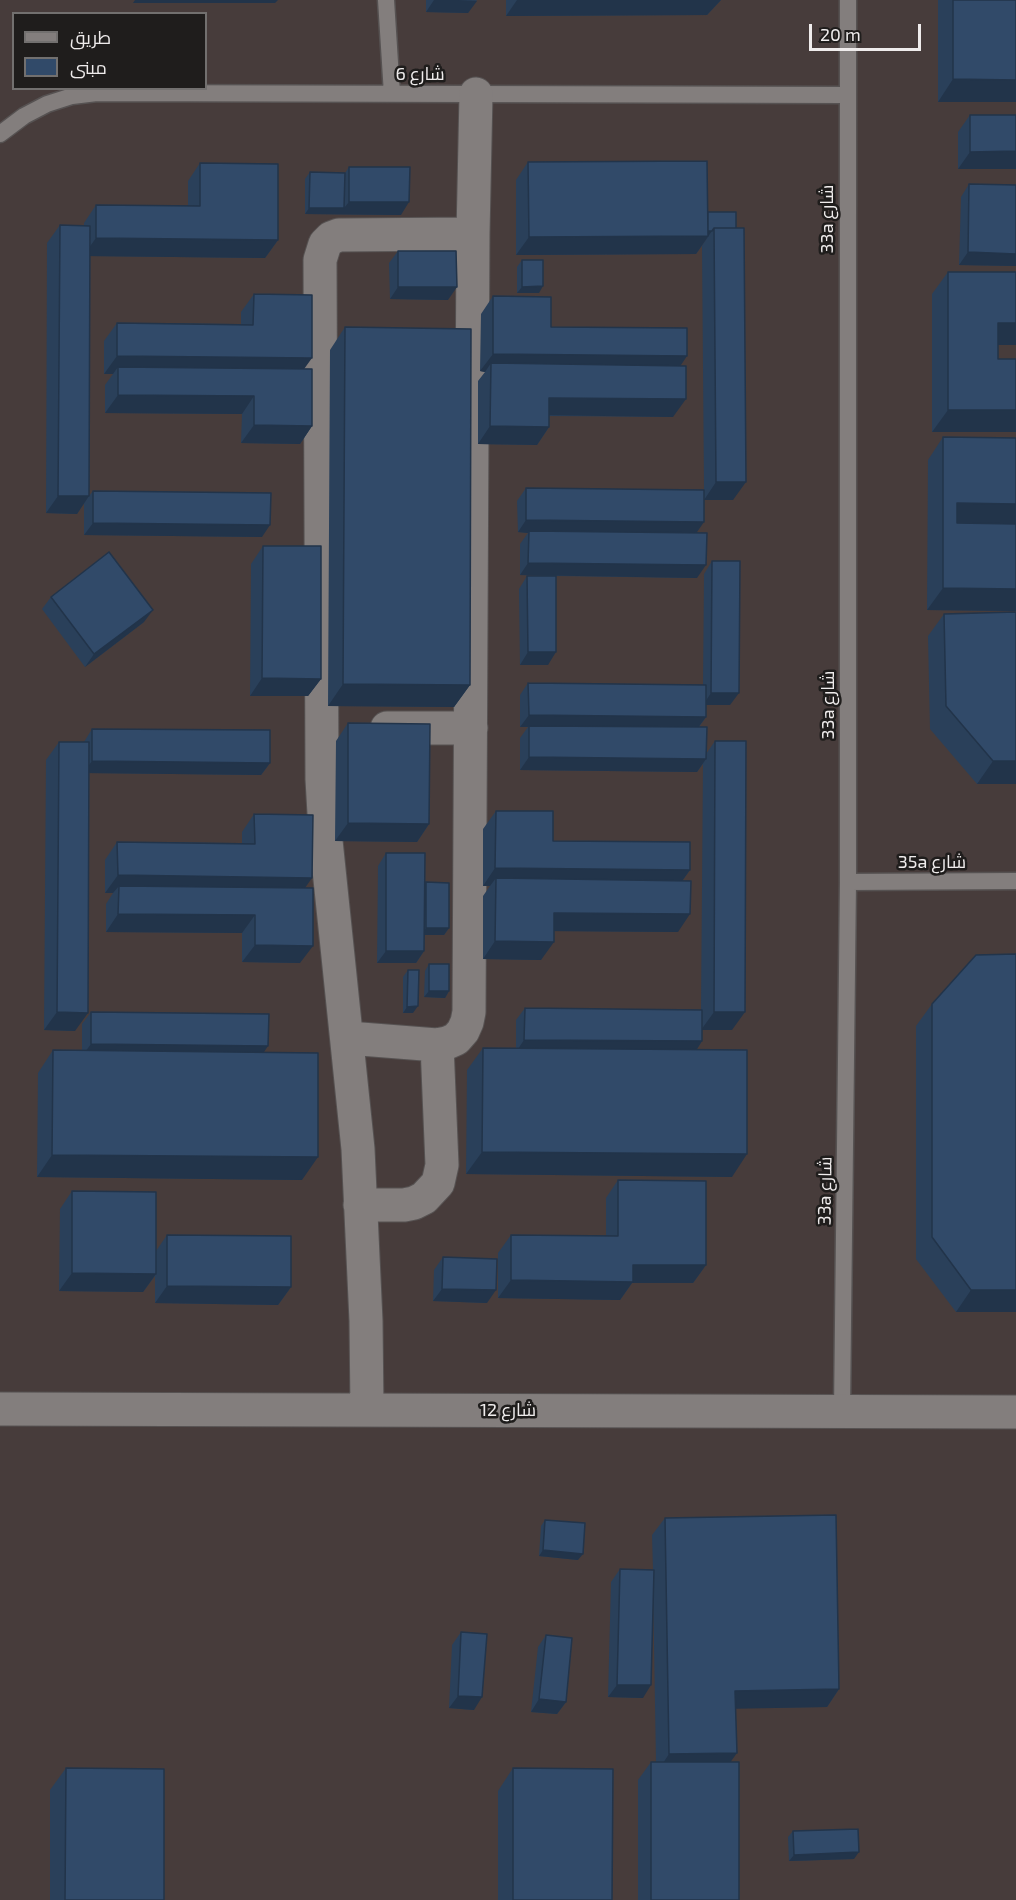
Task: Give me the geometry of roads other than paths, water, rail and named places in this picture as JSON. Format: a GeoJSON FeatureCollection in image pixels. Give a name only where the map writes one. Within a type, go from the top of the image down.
{"type":"FeatureCollection","features":[{"type":"Feature","properties":{"kind":"street"},"geometry":{"type":"LineString","coordinates":[[348,1038],[437,1045],[456,1039],[467,1022],[469,1011],[473,234],[476,94]]}},
{"type":"Feature","properties":{"kind":"street"},"geometry":{"type":"LineString","coordinates":[[367,1410],[366,1321],[358,1149],[325,831],[322,779],[321,252],[331,238],[339,235],[473,234]]}},
{"type":"Feature","properties":{"kind":"street"},"geometry":{"type":"LineString","coordinates":[[322,728],[471,728]]}},
{"type":"Feature","properties":{"kind":"street"},"geometry":{"type":"LineString","coordinates":[[360,1205],[414,1203],[424,1198],[438,1183],[442,1165],[437,1045]]}},
{"type":"Feature","properties":{"kind":"street","name":"شارع 12"},"geometry":{"type":"LineString","coordinates":[[0,1409],[1016,1412]]}},
{"type":"Feature","properties":{"kind":"lane"},"geometry":{"type":"LineString","coordinates":[[386,0],[392,94]]}},
{"type":"Feature","properties":{"kind":"lane","name":"33a شارع"},"geometry":{"type":"LineString","coordinates":[[842,1410],[848,882],[846,95],[848,0]]}},
{"type":"Feature","properties":{"kind":"lane","name":"شارع 6"},"geometry":{"type":"LineString","coordinates":[[1,133],[24,116],[47,104],[72,96],[97,93],[846,95]]}},
{"type":"Feature","properties":{"kind":"lane","name":"35a شارع"},"geometry":{"type":"LineString","coordinates":[[848,882],[1016,881]]}}]}
